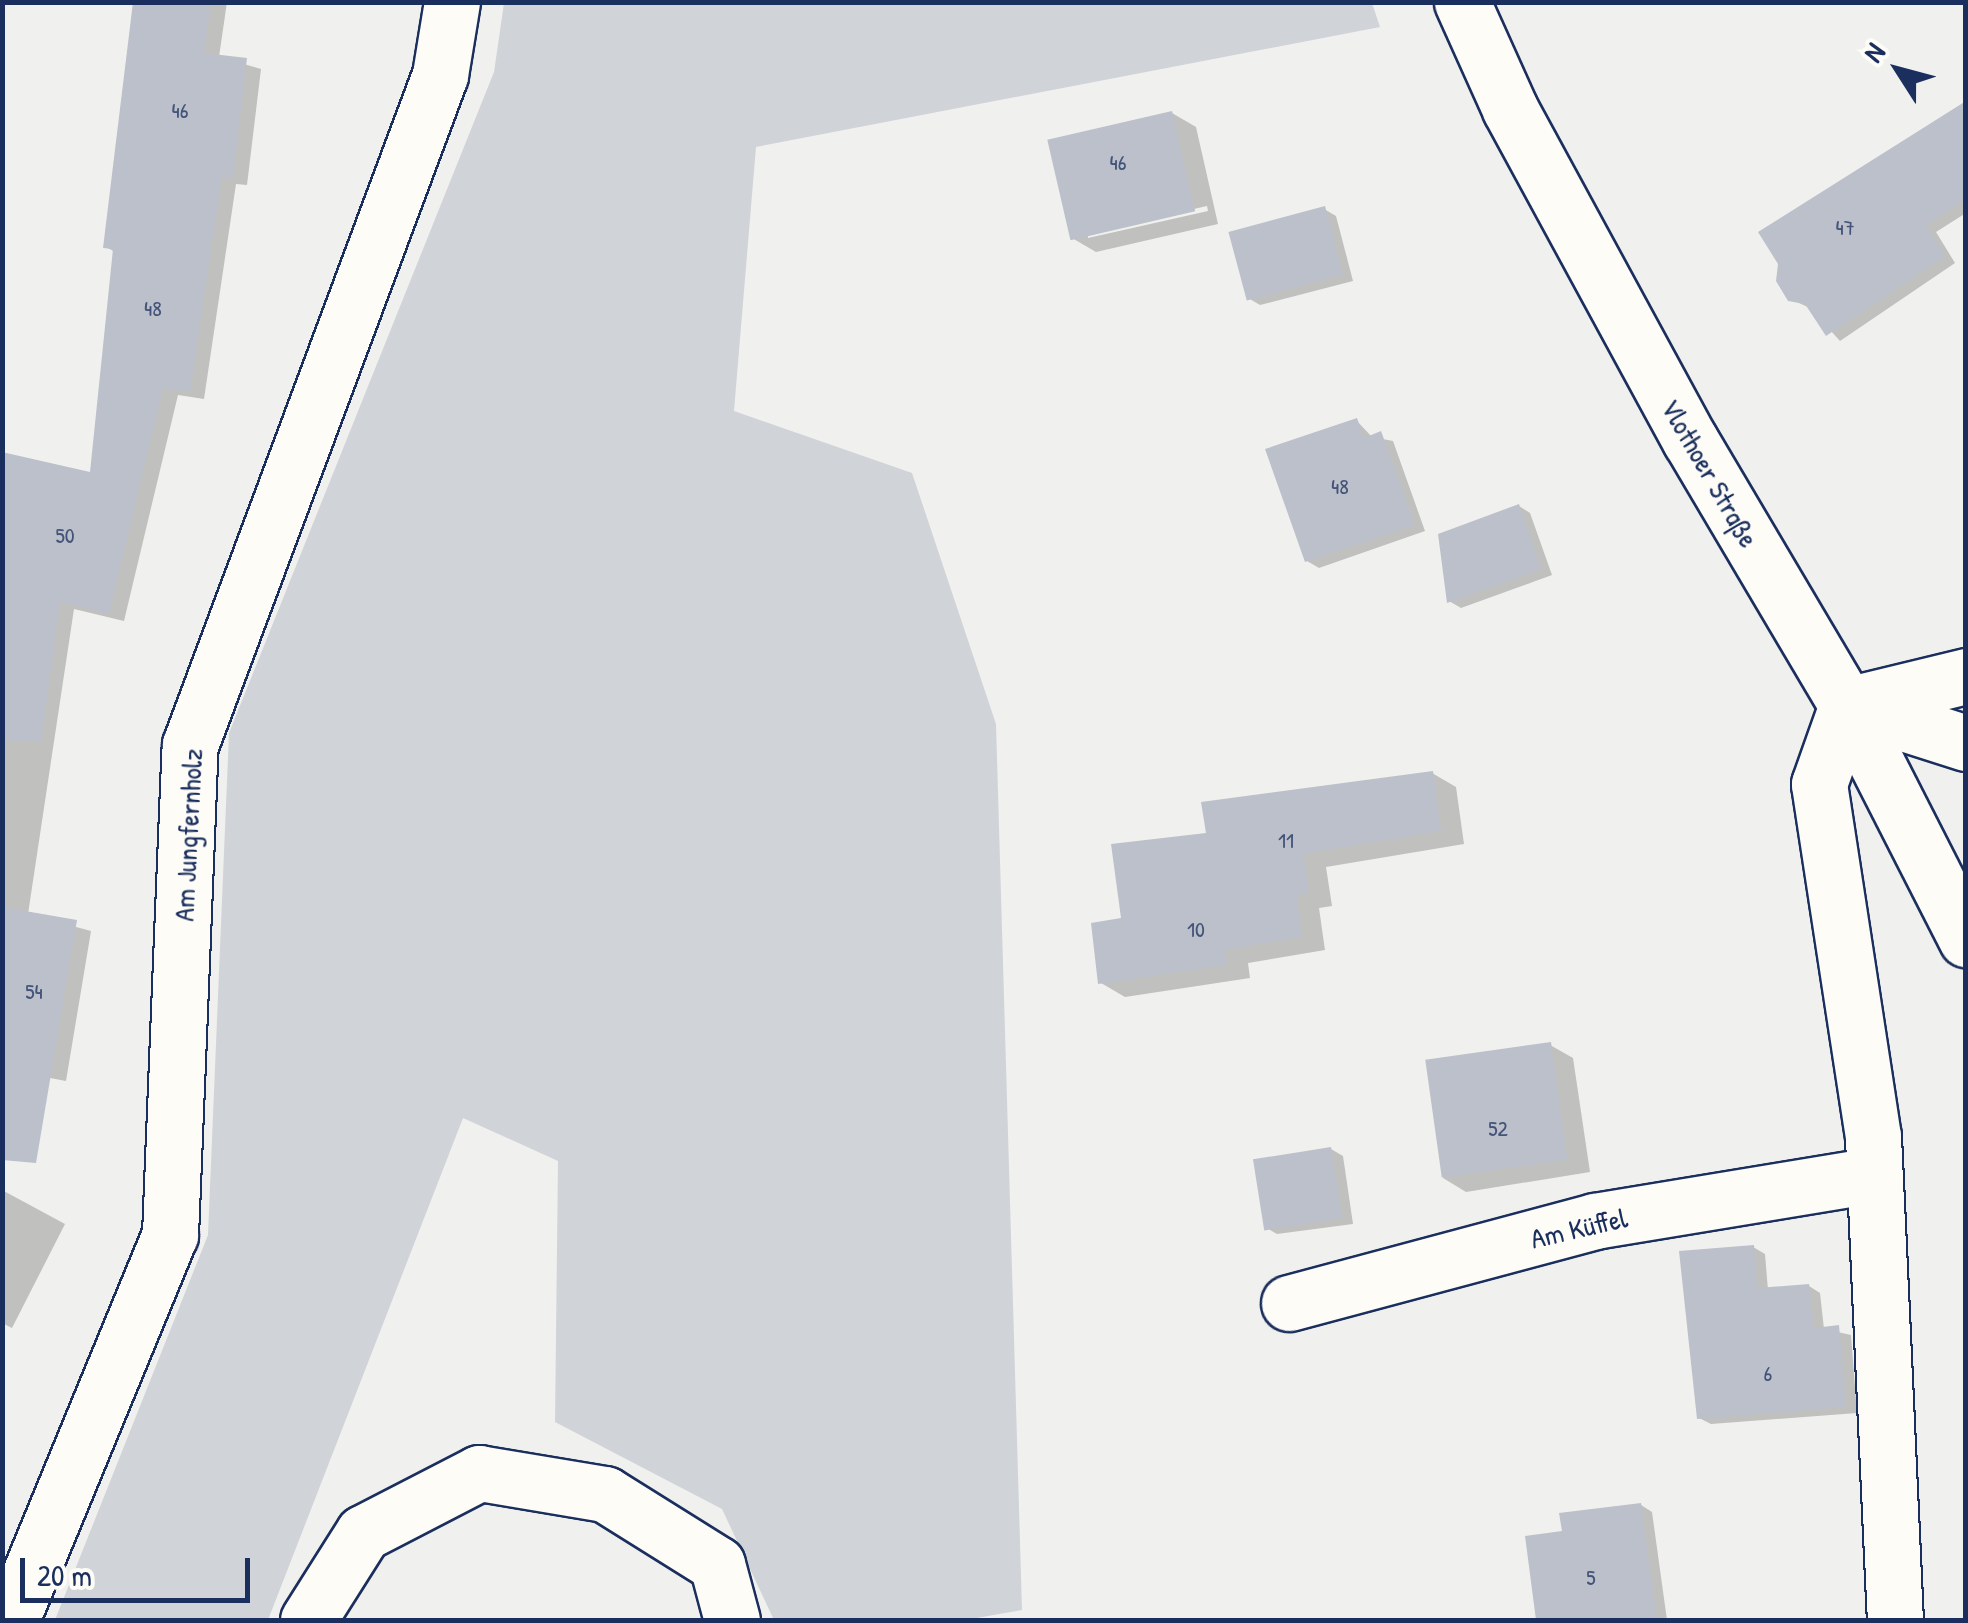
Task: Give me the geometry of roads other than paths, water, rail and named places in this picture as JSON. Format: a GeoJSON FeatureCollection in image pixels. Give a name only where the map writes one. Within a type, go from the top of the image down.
{"type":"FeatureCollection","features":[{"type":"Feature","properties":{"kind":"street","name":"Am Jungfernholz"},"geometry":{"type":"LineString","coordinates":[[11,1620],[170,1235],[190,746],[440,75],[452,2]]}},
{"type":"Feature","properties":{"kind":"street","name":"Vlothoer Straße"},"geometry":{"type":"LineString","coordinates":[[1462,2],[1510,109],[1680,423],[1846,705],[1966,939]]}},
{"type":"Feature","properties":{"kind":"street"},"geometry":{"type":"LineString","coordinates":[[1846,705],[1966,676]]}},
{"type":"Feature","properties":{"kind":"street"},"geometry":{"type":"LineString","coordinates":[[1846,705],[1966,743]]}},
{"type":"Feature","properties":{"kind":"street"},"geometry":{"type":"LineString","coordinates":[[1846,705],[1819,784],[1874,1174],[1895,1620]]}},
{"type":"Feature","properties":{"kind":"street","name":"Am Küffel"},"geometry":{"type":"LineString","coordinates":[[1289,1302],[1595,1222],[1874,1174]]}},
{"type":"Feature","properties":{"kind":"street"},"geometry":{"type":"LineString","coordinates":[[308,1620],[362,1532],[479,1473],[605,1494],[717,1564],[732,1620]]}}]}
